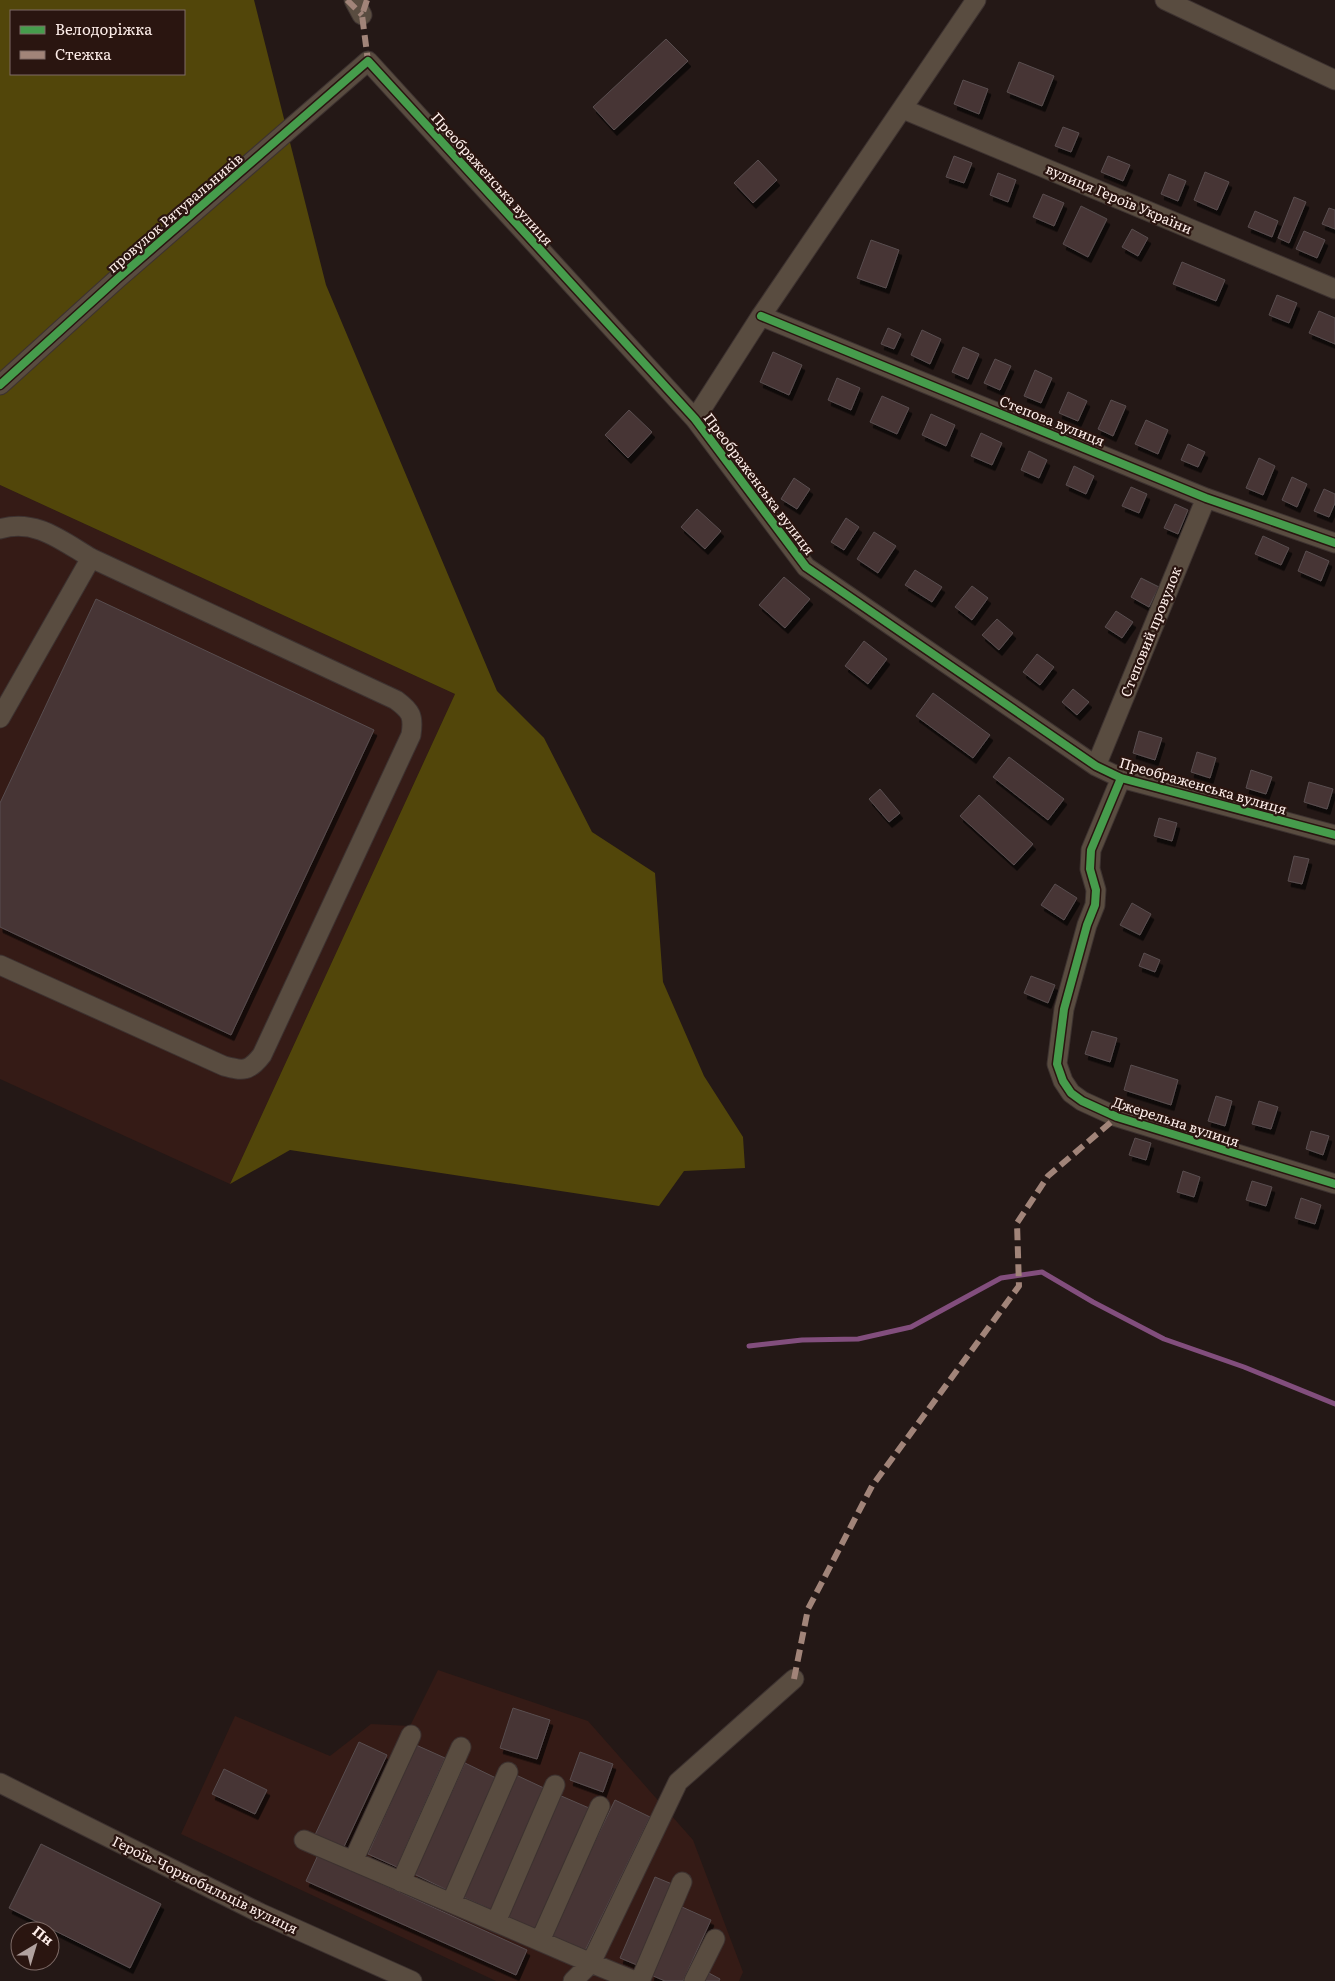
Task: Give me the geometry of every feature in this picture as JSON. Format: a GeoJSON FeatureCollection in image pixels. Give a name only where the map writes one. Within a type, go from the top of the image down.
{"type":"FeatureCollection","features":[{"type":"Feature","properties":{"kind":"street"},"geometry":{"type":"LineString","coordinates":[[695,420],[761,316],[976,0]]}},
{"type":"Feature","properties":{"kind":"street"},"geometry":{"type":"LineString","coordinates":[[1165,0],[1335,80]]}},
{"type":"Feature","properties":{"kind":"street","name":"провулок Рятувальників"},"geometry":{"type":"LineString","coordinates":[[0,385],[117,279],[368,61]]}},
{"type":"Feature","properties":{"kind":"street","name":"Преображенська вулиця"},"geometry":{"type":"LineString","coordinates":[[368,61],[695,420],[806,567],[1096,766],[1121,778],[1335,835]]}},
{"type":"Feature","properties":{"kind":"street","name":"вулиця Героїв України"},"geometry":{"type":"LineString","coordinates":[[903,109],[1335,289]]}},
{"type":"Feature","properties":{"kind":"street","name":"Степова вулиця"},"geometry":{"type":"LineString","coordinates":[[761,316],[1206,498],[1335,543]]}},
{"type":"Feature","properties":{"kind":"street","name":"Степовий провулок"},"geometry":{"type":"LineString","coordinates":[[1096,766],[1206,498]]}},
{"type":"Feature","properties":{"kind":"street"},"geometry":{"type":"LineString","coordinates":[[0,529],[13,525],[38,528],[91,558],[396,700],[408,709],[413,721],[411,735],[262,1055],[254,1066],[240,1071],[224,1066],[0,965]]}},
{"type":"Feature","properties":{"kind":"street"},"geometry":{"type":"LineString","coordinates":[[0,718],[91,558]]}},
{"type":"Feature","properties":{"kind":"street","name":"Джерельна вулиця"},"geometry":{"type":"LineString","coordinates":[[1121,778],[1091,850],[1090,869],[1096,890],[1095,905],[1087,925],[1064,1009],[1057,1064],[1064,1081],[1071,1093],[1082,1101],[1117,1117],[1335,1184]]}},
{"type":"Feature","properties":{"kind":"street"},"geometry":{"type":"LineString","coordinates":[[573,1981],[591,1962],[678,1782],[794,1679]]}},
{"type":"Feature","properties":{"kind":"street"},"geometry":{"type":"LineString","coordinates":[[354,1862],[411,1735]]}},
{"type":"Feature","properties":{"kind":"street"},"geometry":{"type":"LineString","coordinates":[[401,1882],[461,1747]]}},
{"type":"Feature","properties":{"kind":"street"},"geometry":{"type":"LineString","coordinates":[[451,1903],[508,1772]]}},
{"type":"Feature","properties":{"kind":"street","name":"Героїв-Чорнобильців вулиця"},"geometry":{"type":"LineString","coordinates":[[0,1783],[260,1913],[412,1981]]}},
{"type":"Feature","properties":{"kind":"street"},"geometry":{"type":"LineString","coordinates":[[496,1922],[555,1785]]}},
{"type":"Feature","properties":{"kind":"street"},"geometry":{"type":"LineString","coordinates":[[540,1941],[600,1806]]}},
{"type":"Feature","properties":{"kind":"street"},"geometry":{"type":"LineString","coordinates":[[304,1840],[635,1981]]}},
{"type":"Feature","properties":{"kind":"street"},"geometry":{"type":"LineString","coordinates":[[640,1981],[682,1882]]}},
{"type":"Feature","properties":{"kind":"street"},"geometry":{"type":"LineString","coordinates":[[694,1981],[715,1939]]}},
{"type":"Feature","properties":{"kind":"shaded area"},"geometry":{"type":"Polygon","coordinates":[[[0,0],[254,0],[326,285],[497,691],[544,738],[592,832],[655,873],[663,982],[704,1076],[743,1137],[745,1168],[684,1171],[659,1206],[290,1150],[230,1184],[455,694],[0,485],[0,0]]]}},
{"type":"Feature","properties":{"kind":"shaded area"},"geometry":{"type":"Polygon","coordinates":[[[0,485],[455,694],[230,1184],[0,1079],[0,485]]]}},
{"type":"Feature","properties":{"kind":"shaded area"},"geometry":{"type":"Polygon","coordinates":[[[438,1670],[588,1721],[693,1840],[743,1972],[739,1981],[496,1981],[181,1834],[235,1716],[330,1756],[371,1724],[410,1726],[438,1670]]]}},
{"type":"Feature","properties":{"kind":"building"},"geometry":{"type":"Polygon","coordinates":[[[666,39],[688,61],[614,130],[593,107],[666,39]]]}},
{"type":"Feature","properties":{"kind":"building"},"geometry":{"type":"Polygon","coordinates":[[[1019,62],[1054,76],[1042,106],[1007,92],[1019,62]]]}},
{"type":"Feature","properties":{"kind":"building"},"geometry":{"type":"Polygon","coordinates":[[[963,80],[988,89],[979,114],[954,104],[963,80]]]}},
{"type":"Feature","properties":{"kind":"building"},"geometry":{"type":"Polygon","coordinates":[[[1063,127],[1079,133],[1071,152],[1055,146],[1063,127]]]}},
{"type":"Feature","properties":{"kind":"building"},"geometry":{"type":"Polygon","coordinates":[[[954,156],[972,163],[964,183],[946,177],[954,156]]]}},
{"type":"Feature","properties":{"kind":"building"},"geometry":{"type":"Polygon","coordinates":[[[1108,156],[1130,165],[1123,181],[1101,172],[1108,156]]]}},
{"type":"Feature","properties":{"kind":"building"},"geometry":{"type":"Polygon","coordinates":[[[758,160],[777,180],[753,203],[734,183],[758,160]]]}},
{"type":"Feature","properties":{"kind":"building"},"geometry":{"type":"Polygon","coordinates":[[[1205,172],[1229,182],[1217,210],[1194,200],[1205,172]]]}},
{"type":"Feature","properties":{"kind":"building"},"geometry":{"type":"Polygon","coordinates":[[[998,173],[1016,180],[1008,202],[990,195],[998,173]]]}},
{"type":"Feature","properties":{"kind":"building"},"geometry":{"type":"Polygon","coordinates":[[[1169,174],[1186,181],[1178,201],[1161,194],[1169,174]]]}},
{"type":"Feature","properties":{"kind":"building"},"geometry":{"type":"Polygon","coordinates":[[[1043,194],[1064,203],[1054,226],[1033,217],[1043,194]]]}},
{"type":"Feature","properties":{"kind":"building"},"geometry":{"type":"Polygon","coordinates":[[[1294,197],[1306,202],[1289,243],[1278,238],[1294,197]]]}},
{"type":"Feature","properties":{"kind":"building"},"geometry":{"type":"Polygon","coordinates":[[[1081,206],[1107,219],[1088,257],[1063,244],[1081,206]]]}},
{"type":"Feature","properties":{"kind":"building"},"geometry":{"type":"Polygon","coordinates":[[[1329,208],[1335,210],[1335,229],[1322,224],[1329,208]]]}},
{"type":"Feature","properties":{"kind":"building"},"geometry":{"type":"Polygon","coordinates":[[[1255,211],[1278,221],[1272,237],[1248,227],[1255,211]]]}},
{"type":"Feature","properties":{"kind":"building"},"geometry":{"type":"Polygon","coordinates":[[[1132,229],[1148,238],[1138,256],[1122,247],[1132,229]]]}},
{"type":"Feature","properties":{"kind":"building"},"geometry":{"type":"Polygon","coordinates":[[[1304,231],[1325,240],[1317,258],[1296,249],[1304,231]]]}},
{"type":"Feature","properties":{"kind":"building"},"geometry":{"type":"Polygon","coordinates":[[[871,240],[899,250],[886,288],[857,278],[871,240]]]}},
{"type":"Feature","properties":{"kind":"building"},"geometry":{"type":"Polygon","coordinates":[[[1182,262],[1225,280],[1216,301],[1173,284],[1182,262]]]}},
{"type":"Feature","properties":{"kind":"building"},"geometry":{"type":"Polygon","coordinates":[[[1277,295],[1297,303],[1289,323],[1269,315],[1277,295]]]}},
{"type":"Feature","properties":{"kind":"building"},"geometry":{"type":"Polygon","coordinates":[[[1319,311],[1335,318],[1335,344],[1309,333],[1319,311]]]}},
{"type":"Feature","properties":{"kind":"building"},"geometry":{"type":"Polygon","coordinates":[[[888,328],[901,334],[894,349],[881,344],[888,328]]]}},
{"type":"Feature","properties":{"kind":"building"},"geometry":{"type":"Polygon","coordinates":[[[922,330],[941,339],[930,364],[911,355],[922,330]]]}},
{"type":"Feature","properties":{"kind":"building"},"geometry":{"type":"Polygon","coordinates":[[[963,347],[979,354],[968,379],[952,372],[963,347]]]}},
{"type":"Feature","properties":{"kind":"building"},"geometry":{"type":"Polygon","coordinates":[[[773,352],[802,365],[789,395],[760,382],[773,352]]]}},
{"type":"Feature","properties":{"kind":"building"},"geometry":{"type":"Polygon","coordinates":[[[995,359],[1011,366],[1000,390],[984,383],[995,359]]]}},
{"type":"Feature","properties":{"kind":"building"},"geometry":{"type":"Polygon","coordinates":[[[1035,370],[1052,378],[1041,403],[1024,396],[1035,370]]]}},
{"type":"Feature","properties":{"kind":"building"},"geometry":{"type":"Polygon","coordinates":[[[837,378],[860,388],[851,410],[828,400],[837,378]]]}},
{"type":"Feature","properties":{"kind":"building"},"geometry":{"type":"Polygon","coordinates":[[[1068,392],[1087,401],[1078,421],[1059,413],[1068,392]]]}},
{"type":"Feature","properties":{"kind":"building"},"geometry":{"type":"Polygon","coordinates":[[[882,396],[909,408],[897,434],[870,422],[882,396]]]}},
{"type":"Feature","properties":{"kind":"building"},"geometry":{"type":"Polygon","coordinates":[[[1111,400],[1126,406],[1113,436],[1098,429],[1111,400]]]}},
{"type":"Feature","properties":{"kind":"building"},"geometry":{"type":"Polygon","coordinates":[[[629,410],[652,432],[628,458],[605,435],[629,410]]]}},
{"type":"Feature","properties":{"kind":"building"},"geometry":{"type":"Polygon","coordinates":[[[931,414],[955,425],[946,446],[922,435],[931,414]]]}},
{"type":"Feature","properties":{"kind":"building"},"geometry":{"type":"Polygon","coordinates":[[[1146,420],[1168,430],[1158,454],[1135,444],[1146,420]]]}},
{"type":"Feature","properties":{"kind":"building"},"geometry":{"type":"Polygon","coordinates":[[[981,433],[1002,443],[992,465],[971,456],[981,433]]]}},
{"type":"Feature","properties":{"kind":"building"},"geometry":{"type":"Polygon","coordinates":[[[1188,444],[1205,452],[1198,467],[1181,460],[1188,444]]]}},
{"type":"Feature","properties":{"kind":"building"},"geometry":{"type":"Polygon","coordinates":[[[1029,451],[1047,460],[1039,478],[1021,470],[1029,451]]]}},
{"type":"Feature","properties":{"kind":"building"},"geometry":{"type":"Polygon","coordinates":[[[1259,458],[1275,466],[1263,495],[1246,488],[1259,458]]]}},
{"type":"Feature","properties":{"kind":"building"},"geometry":{"type":"Polygon","coordinates":[[[1074,466],[1094,476],[1086,494],[1066,485],[1074,466]]]}},
{"type":"Feature","properties":{"kind":"building"},"geometry":{"type":"Polygon","coordinates":[[[1292,477],[1307,484],[1297,507],[1282,500],[1292,477]]]}},
{"type":"Feature","properties":{"kind":"building"},"geometry":{"type":"Polygon","coordinates":[[[794,478],[810,489],[797,509],[781,499],[794,478]]]}},
{"type":"Feature","properties":{"kind":"building"},"geometry":{"type":"Polygon","coordinates":[[[1131,487],[1147,494],[1139,513],[1122,506],[1131,487]]]}},
{"type":"Feature","properties":{"kind":"building"},"geometry":{"type":"Polygon","coordinates":[[[1324,489],[1335,494],[1335,503],[1329,517],[1314,511],[1324,489]]]}},
{"type":"Feature","properties":{"kind":"building"},"geometry":{"type":"Polygon","coordinates":[[[1175,504],[1188,510],[1178,534],[1164,528],[1175,504]]]}},
{"type":"Feature","properties":{"kind":"building"},"geometry":{"type":"Polygon","coordinates":[[[697,509],[721,531],[705,549],[681,527],[697,509]]]}},
{"type":"Feature","properties":{"kind":"building"},"geometry":{"type":"Polygon","coordinates":[[[846,518],[859,527],[844,550],[831,542],[846,518]]]}},
{"type":"Feature","properties":{"kind":"building"},"geometry":{"type":"Polygon","coordinates":[[[874,532],[896,546],[878,573],[857,559],[874,532]]]}},
{"type":"Feature","properties":{"kind":"building"},"geometry":{"type":"Polygon","coordinates":[[[1263,536],[1289,548],[1281,565],[1255,554],[1263,536]]]}},
{"type":"Feature","properties":{"kind":"building"},"geometry":{"type":"Polygon","coordinates":[[[1306,551],[1329,561],[1321,581],[1298,571],[1306,551]]]}},
{"type":"Feature","properties":{"kind":"building"},"geometry":{"type":"Polygon","coordinates":[[[915,570],[942,587],[932,602],[905,585],[915,570]]]}},
{"type":"Feature","properties":{"kind":"building"},"geometry":{"type":"Polygon","coordinates":[[[784,577],[810,599],[785,628],[759,605],[784,577]]]}},
{"type":"Feature","properties":{"kind":"building"},"geometry":{"type":"Polygon","coordinates":[[[1141,578],[1159,587],[1149,607],[1131,597],[1141,578]]]}},
{"type":"Feature","properties":{"kind":"building"},"geometry":{"type":"Polygon","coordinates":[[[972,586],[988,598],[972,620],[955,607],[972,586]]]}},
{"type":"Feature","properties":{"kind":"building"},"geometry":{"type":"Polygon","coordinates":[[[96,599],[374,730],[231,1035],[0,927],[0,803],[96,599]]]}},
{"type":"Feature","properties":{"kind":"building"},"geometry":{"type":"Polygon","coordinates":[[[1116,611],[1133,622],[1122,638],[1105,627],[1116,611]]]}},
{"type":"Feature","properties":{"kind":"building"},"geometry":{"type":"Polygon","coordinates":[[[997,619],[1013,633],[999,650],[982,635],[997,619]]]}},
{"type":"Feature","properties":{"kind":"building"},"geometry":{"type":"Polygon","coordinates":[[[864,641],[887,659],[868,684],[845,666],[864,641]]]}},
{"type":"Feature","properties":{"kind":"building"},"geometry":{"type":"Polygon","coordinates":[[[1037,654],[1054,667],[1040,685],[1023,672],[1037,654]]]}},
{"type":"Feature","properties":{"kind":"building"},"geometry":{"type":"Polygon","coordinates":[[[1073,689],[1089,702],[1077,715],[1062,702],[1073,689]]]}},
{"type":"Feature","properties":{"kind":"building"},"geometry":{"type":"Polygon","coordinates":[[[933,693],[990,735],[973,758],[916,716],[933,693]]]}},
{"type":"Feature","properties":{"kind":"building"},"geometry":{"type":"Polygon","coordinates":[[[1139,731],[1162,738],[1155,760],[1133,753],[1139,731]]]}},
{"type":"Feature","properties":{"kind":"building"},"geometry":{"type":"Polygon","coordinates":[[[1197,752],[1216,758],[1210,778],[1191,772],[1197,752]]]}},
{"type":"Feature","properties":{"kind":"building"},"geometry":{"type":"Polygon","coordinates":[[[1009,757],[1064,799],[1048,820],[993,777],[1009,757]]]}},
{"type":"Feature","properties":{"kind":"building"},"geometry":{"type":"Polygon","coordinates":[[[1251,770],[1272,777],[1266,794],[1246,788],[1251,770]]]}},
{"type":"Feature","properties":{"kind":"building"},"geometry":{"type":"Polygon","coordinates":[[[1309,782],[1333,789],[1327,809],[1304,802],[1309,782]]]}},
{"type":"Feature","properties":{"kind":"building"},"geometry":{"type":"Polygon","coordinates":[[[880,789],[900,813],[889,822],[869,799],[880,789]]]}},
{"type":"Feature","properties":{"kind":"building"},"geometry":{"type":"Polygon","coordinates":[[[979,795],[1033,844],[1014,865],[960,816],[979,795]]]}},
{"type":"Feature","properties":{"kind":"building"},"geometry":{"type":"Polygon","coordinates":[[[1159,818],[1177,823],[1172,841],[1154,836],[1159,818]]]}},
{"type":"Feature","properties":{"kind":"building"},"geometry":{"type":"Polygon","coordinates":[[[1294,856],[1309,859],[1302,884],[1288,881],[1294,856]]]}},
{"type":"Feature","properties":{"kind":"building"},"geometry":{"type":"Polygon","coordinates":[[[1055,884],[1077,898],[1064,920],[1041,905],[1055,884]]]}},
{"type":"Feature","properties":{"kind":"building"},"geometry":{"type":"Polygon","coordinates":[[[1132,903],[1151,914],[1140,935],[1120,925],[1132,903]]]}},
{"type":"Feature","properties":{"kind":"building"},"geometry":{"type":"Polygon","coordinates":[[[1144,953],[1160,960],[1155,972],[1139,966],[1144,953]]]}},
{"type":"Feature","properties":{"kind":"building"},"geometry":{"type":"Polygon","coordinates":[[[1031,976],[1055,985],[1048,1003],[1024,993],[1031,976]]]}},
{"type":"Feature","properties":{"kind":"building"},"geometry":{"type":"Polygon","coordinates":[[[1092,1031],[1117,1038],[1110,1062],[1085,1054],[1092,1031]]]}},
{"type":"Feature","properties":{"kind":"building"},"geometry":{"type":"Polygon","coordinates":[[[1131,1065],[1178,1080],[1171,1105],[1124,1090],[1131,1065]]]}},
{"type":"Feature","properties":{"kind":"building"},"geometry":{"type":"Polygon","coordinates":[[[1216,1096],[1232,1101],[1225,1126],[1208,1121],[1216,1096]]]}},
{"type":"Feature","properties":{"kind":"building"},"geometry":{"type":"Polygon","coordinates":[[[1259,1101],[1278,1107],[1271,1129],[1252,1124],[1259,1101]]]}},
{"type":"Feature","properties":{"kind":"building"},"geometry":{"type":"Polygon","coordinates":[[[1311,1131],[1329,1136],[1323,1155],[1306,1149],[1311,1131]]]}},
{"type":"Feature","properties":{"kind":"building"},"geometry":{"type":"Polygon","coordinates":[[[1135,1138],[1151,1143],[1146,1160],[1129,1155],[1135,1138]]]}},
{"type":"Feature","properties":{"kind":"building"},"geometry":{"type":"Polygon","coordinates":[[[1183,1171],[1200,1177],[1194,1197],[1177,1192],[1183,1171]]]}},
{"type":"Feature","properties":{"kind":"building"},"geometry":{"type":"Polygon","coordinates":[[[1252,1181],[1272,1187],[1266,1206],[1246,1200],[1252,1181]]]}},
{"type":"Feature","properties":{"kind":"building"},"geometry":{"type":"Polygon","coordinates":[[[1301,1198],[1321,1205],[1315,1224],[1295,1218],[1301,1198]]]}},
{"type":"Feature","properties":{"kind":"building"},"geometry":{"type":"Polygon","coordinates":[[[513,1708],[550,1720],[537,1759],[500,1748],[513,1708]]]}},
{"type":"Feature","properties":{"kind":"building"},"geometry":{"type":"Polygon","coordinates":[[[359,1742],[387,1755],[342,1851],[314,1837],[359,1742]]]}},
{"type":"Feature","properties":{"kind":"building"},"geometry":{"type":"Polygon","coordinates":[[[416,1745],[445,1758],[397,1867],[368,1854],[416,1745]]]}},
{"type":"Feature","properties":{"kind":"building"},"geometry":{"type":"Polygon","coordinates":[[[580,1752],[613,1764],[603,1792],[570,1780],[580,1752]]]}},
{"type":"Feature","properties":{"kind":"building"},"geometry":{"type":"Polygon","coordinates":[[[465,1763],[498,1779],[447,1890],[414,1874],[465,1763]]]}},
{"type":"Feature","properties":{"kind":"building"},"geometry":{"type":"Polygon","coordinates":[[[224,1769],[267,1790],[255,1814],[212,1794],[224,1769]]]}},
{"type":"Feature","properties":{"kind":"building"},"geometry":{"type":"Polygon","coordinates":[[[516,1775],[546,1789],[492,1910],[461,1896],[516,1775]]]}},
{"type":"Feature","properties":{"kind":"building"},"geometry":{"type":"Polygon","coordinates":[[[559,1795],[589,1808],[537,1932],[507,1920],[559,1795]]]}},
{"type":"Feature","properties":{"kind":"building"},"geometry":{"type":"Polygon","coordinates":[[[615,1800],[650,1817],[584,1953],[549,1936],[615,1800]]]}},
{"type":"Feature","properties":{"kind":"building"},"geometry":{"type":"Polygon","coordinates":[[[41,1844],[161,1904],[130,1968],[60,1933],[60,1921],[35,1921],[9,1908],[41,1844]]]}},
{"type":"Feature","properties":{"kind":"building"},"geometry":{"type":"Polygon","coordinates":[[[318,1855],[527,1950],[516,1975],[306,1881],[318,1855]]]}},
{"type":"Feature","properties":{"kind":"building"},"geometry":{"type":"Polygon","coordinates":[[[655,1877],[672,1884],[637,1965],[620,1958],[655,1877]]]}},
{"type":"Feature","properties":{"kind":"building"},"geometry":{"type":"Polygon","coordinates":[[[682,1907],[711,1920],[683,1981],[665,1981],[651,1975],[682,1907]]]}},
{"type":"Feature","properties":{"kind":"building"},"geometry":{"type":"Polygon","coordinates":[[[707,1972],[720,1979],[719,1981],[703,1981],[707,1972]]]}},
{"type":"Feature","properties":{"kind":"waterway"},"geometry":{"type":"LineString","coordinates":[[749,1346],[802,1340],[858,1339],[911,1327],[1001,1278],[1042,1272],[1093,1302],[1164,1339],[1244,1367],[1335,1404]]}},
{"type":"Feature","properties":{"kind":"marked path"},"geometry":{"type":"LineString","coordinates":[[347,0],[362,15]]}},
{"type":"Feature","properties":{"kind":"marked path"},"geometry":{"type":"LineString","coordinates":[[367,0],[362,15],[368,61]]}},
{"type":"Feature","properties":{"kind":"marked path"},"geometry":{"type":"LineString","coordinates":[[794,1679],[808,1609],[872,1486],[1019,1286],[1017,1223],[1048,1176],[1117,1117]]}},
{"type":"Feature","properties":{"kind":"cycle path"},"geometry":{"type":"LineString","coordinates":[[0,385],[117,279],[368,61],[695,419],[806,567],[1096,766],[1121,778],[1335,835]]}},
{"type":"Feature","properties":{"kind":"cycle path"},"geometry":{"type":"LineString","coordinates":[[761,316],[1206,498],[1335,543]]}},
{"type":"Feature","properties":{"kind":"cycle path"},"geometry":{"type":"LineString","coordinates":[[1121,778],[1091,850],[1090,869],[1096,890],[1095,905],[1087,925],[1064,1009],[1057,1064],[1063,1081],[1071,1093],[1082,1101],[1117,1117],[1335,1184]]}}]}
